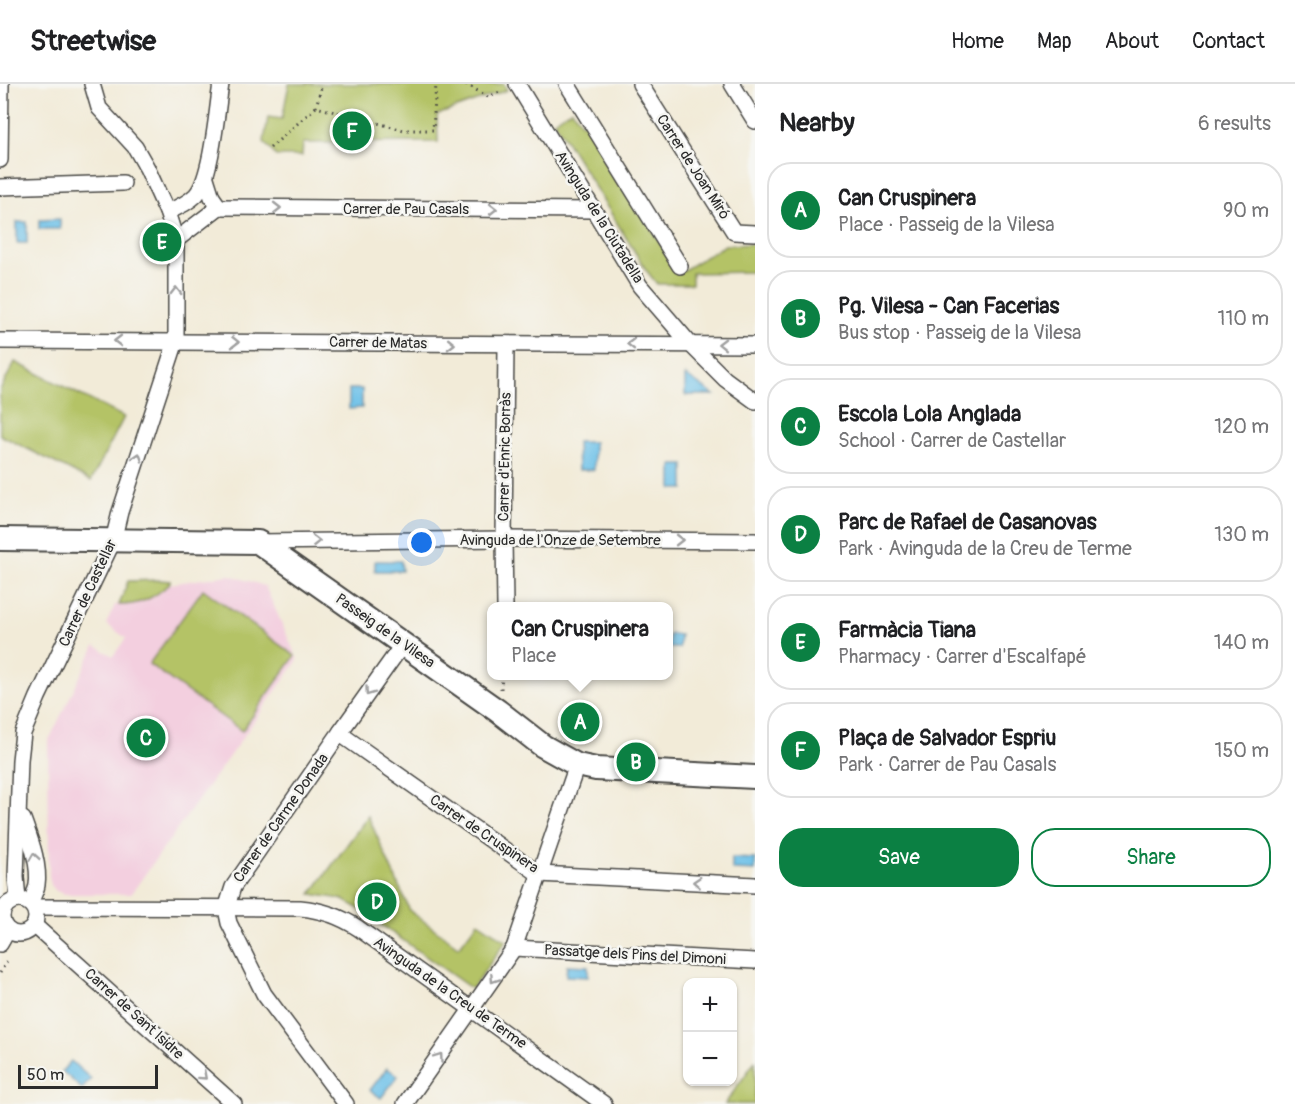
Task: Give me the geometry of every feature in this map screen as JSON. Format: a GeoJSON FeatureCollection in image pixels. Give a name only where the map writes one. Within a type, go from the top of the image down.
{"type":"FeatureCollection","features":[{"type":"Feature","properties":{"kind":"street"},"geometry":{"type":"LineString","coordinates":[[0,160],[1,84]]}},
{"type":"Feature","properties":{"kind":"street","name":"Carrer de Castellar"},"geometry":{"type":"LineString","coordinates":[[27,903],[16,877],[21,743],[27,722],[114,541],[120,512],[176,342],[176,240],[167,212],[135,147],[99,108],[92,84]]}},
{"type":"Feature","properties":{"kind":"street"},"geometry":{"type":"LineString","coordinates":[[167,212],[196,194],[206,178],[221,84]]}},
{"type":"Feature","properties":{"kind":"street"},"geometry":{"type":"LineString","coordinates":[[567,84],[680,266]]}},
{"type":"Feature","properties":{"kind":"street","name":"Carrer de Joan Miró"},"geometry":{"type":"LineString","coordinates":[[640,84],[734,232],[755,233]]}},
{"type":"Feature","properties":{"kind":"street"},"geometry":{"type":"LineString","coordinates":[[732,84],[755,121]]}},
{"type":"Feature","properties":{"kind":"street","name":"Avinguda de la Ciutadella"},"geometry":{"type":"LineString","coordinates":[[518,85],[640,286],[690,344],[725,379],[755,401]]}},
{"type":"Feature","properties":{"kind":"street"},"geometry":{"type":"LineString","coordinates":[[176,240],[209,215],[212,197],[206,178]]}},
{"type":"Feature","properties":{"kind":"street"},"geometry":{"type":"LineString","coordinates":[[0,187],[123,183]]}},
{"type":"Feature","properties":{"kind":"street"},"geometry":{"type":"LineString","coordinates":[[196,194],[197,201],[209,215]]}},
{"type":"Feature","properties":{"kind":"street","name":"Carrer de Pau Casals"},"geometry":{"type":"LineString","coordinates":[[167,212],[180,220],[209,215],[593,210]]}},
{"type":"Feature","properties":{"kind":"street","name":"Carrer de Matas"},"geometry":{"type":"LineString","coordinates":[[0,341],[755,345]]}},
{"type":"Feature","properties":{"kind":"street","name":"Carrer d'Enric Borràs"},"geometry":{"type":"LineString","coordinates":[[505,602],[506,344]]}},
{"type":"Feature","properties":{"kind":"street"},"geometry":{"type":"LineString","coordinates":[[0,539],[258,542]]}},
{"type":"Feature","properties":{"kind":"street","name":"Avinguda de l'Onze de Setembre"},"geometry":{"type":"LineString","coordinates":[[258,542],[504,539],[755,541]]}},
{"type":"Feature","properties":{"kind":"street","name":"Passeig de la Vilesa"},"geometry":{"type":"LineString","coordinates":[[258,542],[498,711],[543,746],[577,765],[596,769],[755,777]]}},
{"type":"Feature","properties":{"kind":"street"},"geometry":{"type":"LineString","coordinates":[[341,730],[403,644]]}},
{"type":"Feature","properties":{"kind":"street","name":"Carrer de Cruspinera"},"geometry":{"type":"LineString","coordinates":[[341,730],[346,738],[539,874],[755,885]]}},
{"type":"Feature","properties":{"kind":"street","name":"Carrer de Carme Donada"},"geometry":{"type":"LineString","coordinates":[[226,909],[233,887],[341,730]]}},
{"type":"Feature","properties":{"kind":"street"},"geometry":{"type":"LineString","coordinates":[[405,1104],[473,1010],[514,948],[577,765]]}},
{"type":"Feature","properties":{"kind":"street"},"geometry":{"type":"LineString","coordinates":[[27,903],[36,916],[34,925],[21,934],[4,937],[2,913],[8,904],[27,903]]}},
{"type":"Feature","properties":{"kind":"street","name":"Avinguda de la Creu de Terme"},"geometry":{"type":"LineString","coordinates":[[27,903],[226,909],[300,908],[329,912],[344,919],[604,1104]]}},
{"type":"Feature","properties":{"kind":"street"},"geometry":{"type":"LineString","coordinates":[[226,909],[238,945],[264,994],[346,1104]]}},
{"type":"Feature","properties":{"kind":"street","name":"Carrer de Sant Isidre"},"geometry":{"type":"LineString","coordinates":[[34,925],[234,1104]]}},
{"type":"Feature","properties":{"kind":"street","name":"Passatge dels Pins del Dimoni"},"geometry":{"type":"LineString","coordinates":[[514,948],[755,961]]}},
{"type":"Feature","properties":{"kind":"path"},"geometry":{"type":"LineString","coordinates":[[270,148],[316,107],[322,84]]}},
{"type":"Feature","properties":{"kind":"path"},"geometry":{"type":"LineString","coordinates":[[316,107],[404,130],[433,130],[436,84]]}},
{"type":"Feature","properties":{"kind":"path"},"geometry":{"type":"LineString","coordinates":[[466,84],[488,97],[518,85]]}},
{"type":"Feature","properties":{"kind":"shaded area"},"geometry":{"type":"Polygon","coordinates":[[[229,575],[265,586],[298,660],[131,894],[65,894],[56,891],[49,877],[48,742],[95,646],[113,656],[126,638],[106,624],[115,605],[144,602],[169,584],[229,575]]]}},
{"type":"Feature","properties":{"kind":"green space"},"geometry":{"type":"Polygon","coordinates":[[[289,84],[504,84],[507,90],[437,115],[438,142],[303,143],[302,156],[276,156],[264,142],[268,117],[282,119],[289,84]]]}},
{"type":"Feature","properties":{"kind":"green space"},"geometry":{"type":"Polygon","coordinates":[[[572,109],[581,123],[585,122],[679,273],[725,245],[755,244],[755,272],[692,273],[692,284],[657,284],[646,270],[554,121],[572,109]]]}},
{"type":"Feature","properties":{"kind":"green space"},"geometry":{"type":"Polygon","coordinates":[[[15,362],[124,417],[91,481],[0,435],[0,390],[15,362]]]}},
{"type":"Feature","properties":{"kind":"green space"},"geometry":{"type":"Polygon","coordinates":[[[128,581],[170,581],[152,597],[134,604],[119,605],[128,581]]]}},
{"type":"Feature","properties":{"kind":"green space"},"geometry":{"type":"Polygon","coordinates":[[[203,589],[295,656],[242,731],[149,664],[203,589]]]}},
{"type":"Feature","properties":{"kind":"green space"},"geometry":{"type":"Polygon","coordinates":[[[368,816],[410,911],[459,947],[478,922],[506,941],[472,989],[353,905],[341,899],[311,894],[368,816]]]}},
{"type":"Feature","properties":{"kind":"green space"},"geometry":{"type":"Polygon","coordinates":[[[755,1061],[755,1104],[725,1104],[755,1061]]]}},
{"type":"Feature","properties":{"kind":"water"},"geometry":{"type":"Polygon","coordinates":[[[60,219],[60,229],[39,229],[39,220],[60,219]]]}},
{"type":"Feature","properties":{"kind":"water"},"geometry":{"type":"Polygon","coordinates":[[[17,222],[27,222],[27,243],[17,243],[17,222]]]}},
{"type":"Feature","properties":{"kind":"water"},"geometry":{"type":"Polygon","coordinates":[[[685,375],[714,395],[685,395],[685,375]]]}},
{"type":"Feature","properties":{"kind":"water"},"geometry":{"type":"Polygon","coordinates":[[[349,389],[362,389],[362,408],[349,409],[349,389]]]}},
{"type":"Feature","properties":{"kind":"water"},"geometry":{"type":"Polygon","coordinates":[[[577,442],[594,442],[594,470],[578,470],[577,442]]]}},
{"type":"Feature","properties":{"kind":"water"},"geometry":{"type":"Polygon","coordinates":[[[672,465],[684,465],[684,489],[672,489],[672,465]]]}},
{"type":"Feature","properties":{"kind":"water"},"geometry":{"type":"Polygon","coordinates":[[[375,561],[401,561],[402,571],[375,571],[375,561]]]}},
{"type":"Feature","properties":{"kind":"water"},"geometry":{"type":"Polygon","coordinates":[[[673,634],[680,635],[679,648],[673,648],[673,634]]]}},
{"type":"Feature","properties":{"kind":"water"},"geometry":{"type":"Polygon","coordinates":[[[732,858],[755,859],[755,871],[732,870],[732,858]]]}},
{"type":"Feature","properties":{"kind":"water"},"geometry":{"type":"Polygon","coordinates":[[[567,965],[588,966],[588,977],[566,976],[567,965]]]}},
{"type":"Feature","properties":{"kind":"water"},"geometry":{"type":"Polygon","coordinates":[[[71,1061],[91,1079],[82,1089],[62,1071],[71,1061]]]}},
{"type":"Feature","properties":{"kind":"water"},"geometry":{"type":"Polygon","coordinates":[[[387,1068],[398,1076],[381,1098],[370,1090],[387,1068]]]}},
{"type":"Feature","properties":{"kind":"place","name":"Plaça de Salvador Espriu"},"geometry":{"type":"Point","coordinates":[352,131]}},
{"type":"Feature","properties":{"kind":"place","name":"Farmàcia Tiana"},"geometry":{"type":"Point","coordinates":[162,242]}},
{"type":"Feature","properties":{"kind":"place","name":"Can Cruspinera"},"geometry":{"type":"Point","coordinates":[580,722]}},
{"type":"Feature","properties":{"kind":"place","name":"Escola Lola Anglada"},"geometry":{"type":"Point","coordinates":[146,738]}},
{"type":"Feature","properties":{"kind":"place","name":"Pg. Vilesa - Can Facerias"},"geometry":{"type":"Point","coordinates":[636,762]}},
{"type":"Feature","properties":{"kind":"place","name":"Parc de Rafael de Casanovas"},"geometry":{"type":"Point","coordinates":[377,902]}}]}
